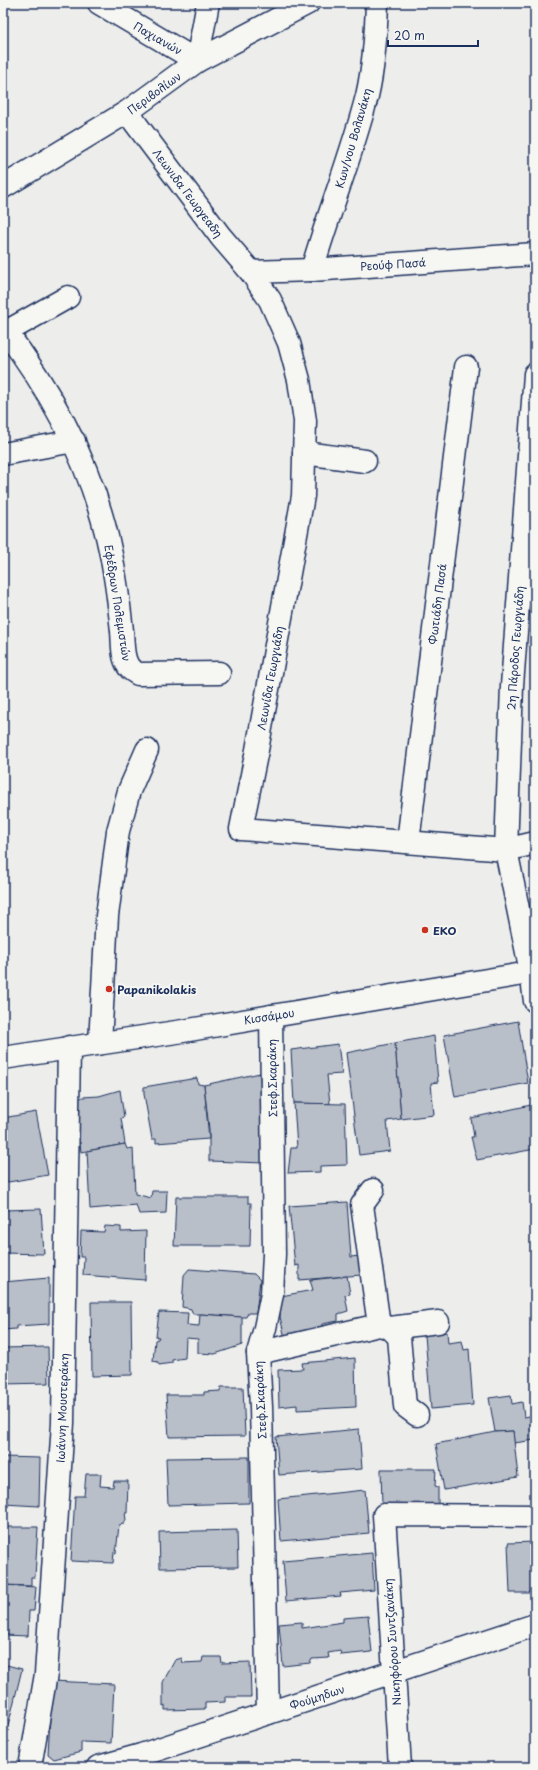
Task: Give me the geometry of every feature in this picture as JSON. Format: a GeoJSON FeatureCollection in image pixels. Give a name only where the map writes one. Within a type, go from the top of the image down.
{"type":"FeatureCollection","features":[{"type":"Feature","properties":{"kind":"street","name":"Παχιανών"},"geometry":{"type":"LineString","coordinates":[[99,3],[198,61]]}},
{"type":"Feature","properties":{"kind":"street"},"geometry":{"type":"LineString","coordinates":[[198,61],[208,3]]}},
{"type":"Feature","properties":{"kind":"street","name":"Περιβολίων"},"geometry":{"type":"LineString","coordinates":[[3,187],[128,112],[198,61],[308,3]]}},
{"type":"Feature","properties":{"kind":"street","name":"Κων/νου Βολανάκη"},"geometry":{"type":"LineString","coordinates":[[312,270],[323,232],[352,147],[367,95],[375,47],[378,3]]}},
{"type":"Feature","properties":{"kind":"street","name":"Λεωνιδα Γεωργεαδη"},"geometry":{"type":"LineString","coordinates":[[128,112],[221,237],[251,272]]}},
{"type":"Feature","properties":{"kind":"street","name":"Ρεούφ Πασά"},"geometry":{"type":"LineString","coordinates":[[251,272],[312,270],[535,254]]}},
{"type":"Feature","properties":{"kind":"street","name":"Λεωνίδα Γεωργιάδη"},"geometry":{"type":"LineString","coordinates":[[251,272],[270,300],[289,343],[300,380],[305,421],[303,496],[257,750],[241,829],[506,850],[535,843]]}},
{"type":"Feature","properties":{"kind":"street"},"geometry":{"type":"LineString","coordinates":[[5,330],[68,297]]}},
{"type":"Feature","properties":{"kind":"street","name":"Εφέδρων Πολεμιστών"},"geometry":{"type":"LineString","coordinates":[[5,330],[40,379],[74,441],[87,471],[113,561],[125,658],[128,667],[138,674],[219,672]]}},
{"type":"Feature","properties":{"kind":"street","name":"Φωτιάδη Πασά"},"geometry":{"type":"LineString","coordinates":[[408,842],[466,366]]}},
{"type":"Feature","properties":{"kind":"street","name":"2η Πάροδος Γεωργιάδη"},"geometry":{"type":"LineString","coordinates":[[506,850],[512,686],[535,374]]}},
{"type":"Feature","properties":{"kind":"street"},"geometry":{"type":"LineString","coordinates":[[3,454],[74,441]]}},
{"type":"Feature","properties":{"kind":"street"},"geometry":{"type":"LineString","coordinates":[[304,453],[365,461]]}},
{"type":"Feature","properties":{"kind":"street"},"geometry":{"type":"LineString","coordinates":[[100,1043],[107,916],[118,831],[129,791],[147,750]]}},
{"type":"Feature","properties":{"kind":"street"},"geometry":{"type":"LineString","coordinates":[[506,850],[533,972],[535,1000]]}},
{"type":"Feature","properties":{"kind":"street","name":"Κισσάμου"},"geometry":{"type":"LineString","coordinates":[[3,1058],[271,1016],[533,972]]}},
{"type":"Feature","properties":{"kind":"street","name":"Στεφ.Σκαράκη"},"geometry":{"type":"LineString","coordinates":[[268,1713],[261,1407],[258,1353],[266,1328],[272,1294],[274,1254],[271,1016]]}},
{"type":"Feature","properties":{"kind":"street","name":"Ιωάννη Μουστεράκη"},"geometry":{"type":"LineString","coordinates":[[30,1767],[46,1674],[64,1423],[69,1047]]}},
{"type":"Feature","properties":{"kind":"street"},"geometry":{"type":"LineString","coordinates":[[372,1190],[362,1206],[384,1327],[399,1337],[404,1406],[417,1415]]}},
{"type":"Feature","properties":{"kind":"street"},"geometry":{"type":"LineString","coordinates":[[258,1353],[384,1327],[438,1322]]}},
{"type":"Feature","properties":{"kind":"street","name":"Νικηφόρου Συντζανάκη"},"geometry":{"type":"LineString","coordinates":[[400,1767],[384,1515],[535,1516]]}},
{"type":"Feature","properties":{"kind":"street","name":"Φούμηδων"},"geometry":{"type":"LineString","coordinates":[[98,1767],[141,1761],[268,1713],[535,1625]]}},
{"type":"Feature","properties":{"kind":"building"},"geometry":{"type":"Polygon","coordinates":[[[518,1021],[528,1083],[455,1097],[444,1035],[518,1021]]]}},
{"type":"Feature","properties":{"kind":"building"},"geometry":{"type":"Polygon","coordinates":[[[434,1036],[438,1082],[431,1083],[434,1115],[401,1119],[395,1043],[434,1036]]]}},
{"type":"Feature","properties":{"kind":"building"},"geometry":{"type":"Polygon","coordinates":[[[395,1043],[401,1119],[387,1121],[390,1151],[359,1155],[346,1053],[395,1043]]]}},
{"type":"Feature","properties":{"kind":"building"},"geometry":{"type":"Polygon","coordinates":[[[338,1044],[342,1074],[327,1075],[330,1104],[294,1103],[291,1050],[338,1044]]]}},
{"type":"Feature","properties":{"kind":"building"},"geometry":{"type":"Polygon","coordinates":[[[260,1073],[264,1163],[209,1161],[209,1129],[204,1085],[260,1073]]]}},
{"type":"Feature","properties":{"kind":"building"},"geometry":{"type":"Polygon","coordinates":[[[197,1078],[198,1084],[204,1085],[209,1139],[156,1143],[156,1139],[152,1139],[144,1087],[197,1078]]]}},
{"type":"Feature","properties":{"kind":"building"},"geometry":{"type":"Polygon","coordinates":[[[120,1090],[124,1117],[121,1118],[125,1144],[81,1152],[80,1142],[76,1139],[77,1102],[82,1097],[99,1096],[120,1090]]]}},
{"type":"Feature","properties":{"kind":"building"},"geometry":{"type":"Polygon","coordinates":[[[294,1103],[345,1104],[347,1165],[320,1166],[320,1172],[288,1173],[291,1148],[297,1148],[294,1103]]]}},
{"type":"Feature","properties":{"kind":"building"},"geometry":{"type":"Polygon","coordinates":[[[531,1105],[535,1125],[535,1149],[477,1160],[471,1137],[474,1137],[471,1118],[531,1105]]]}},
{"type":"Feature","properties":{"kind":"building"},"geometry":{"type":"Polygon","coordinates":[[[36,1112],[48,1175],[3,1183],[3,1118],[36,1112]]]}},
{"type":"Feature","properties":{"kind":"building"},"geometry":{"type":"Polygon","coordinates":[[[125,1144],[127,1149],[133,1148],[135,1194],[151,1198],[152,1191],[167,1191],[166,1213],[139,1214],[136,1205],[90,1209],[87,1151],[125,1144]]]}},
{"type":"Feature","properties":{"kind":"building"},"geometry":{"type":"Polygon","coordinates":[[[176,1197],[248,1197],[248,1203],[251,1203],[250,1246],[174,1246],[176,1197]]]}},
{"type":"Feature","properties":{"kind":"building"},"geometry":{"type":"Polygon","coordinates":[[[347,1202],[351,1257],[359,1256],[361,1275],[299,1280],[299,1265],[295,1266],[289,1206],[347,1202]]]}},
{"type":"Feature","properties":{"kind":"building"},"geometry":{"type":"Polygon","coordinates":[[[41,1209],[44,1254],[3,1253],[3,1210],[41,1209]]]}},
{"type":"Feature","properties":{"kind":"building"},"geometry":{"type":"Polygon","coordinates":[[[105,1226],[121,1227],[121,1232],[146,1231],[145,1280],[83,1275],[84,1257],[80,1257],[81,1231],[104,1232],[105,1226]]]}},
{"type":"Feature","properties":{"kind":"building"},"geometry":{"type":"Polygon","coordinates":[[[189,1269],[254,1274],[260,1280],[256,1313],[248,1313],[246,1317],[193,1314],[191,1309],[182,1307],[184,1275],[189,1269]]]}},
{"type":"Feature","properties":{"kind":"building"},"geometry":{"type":"Polygon","coordinates":[[[347,1276],[350,1294],[345,1295],[348,1311],[338,1314],[338,1321],[322,1324],[322,1326],[319,1327],[319,1331],[285,1338],[280,1317],[281,1296],[313,1290],[310,1280],[347,1276]]]}},
{"type":"Feature","properties":{"kind":"building"},"geometry":{"type":"Polygon","coordinates":[[[49,1278],[49,1324],[16,1326],[16,1329],[3,1330],[3,1282],[49,1278]]]}},
{"type":"Feature","properties":{"kind":"building"},"geometry":{"type":"Polygon","coordinates":[[[91,1302],[131,1302],[132,1375],[92,1376],[91,1302]]]}},
{"type":"Feature","properties":{"kind":"building"},"geometry":{"type":"Polygon","coordinates":[[[159,1312],[188,1313],[187,1325],[199,1326],[200,1314],[242,1317],[242,1345],[215,1354],[198,1353],[198,1339],[186,1338],[185,1358],[172,1360],[172,1363],[159,1365],[158,1362],[153,1361],[155,1340],[159,1337],[156,1337],[159,1312]]]}},
{"type":"Feature","properties":{"kind":"building"},"geometry":{"type":"Polygon","coordinates":[[[447,1332],[448,1343],[462,1341],[464,1350],[469,1349],[473,1405],[431,1409],[425,1335],[447,1332]]]}},
{"type":"Feature","properties":{"kind":"building"},"geometry":{"type":"Polygon","coordinates":[[[48,1347],[49,1383],[3,1384],[3,1348],[48,1347]]]}},
{"type":"Feature","properties":{"kind":"building"},"geometry":{"type":"Polygon","coordinates":[[[355,1358],[356,1407],[297,1410],[297,1405],[279,1407],[278,1370],[303,1369],[302,1363],[355,1358]]]}},
{"type":"Feature","properties":{"kind":"building"},"geometry":{"type":"Polygon","coordinates":[[[221,1387],[243,1387],[245,1436],[169,1437],[166,1395],[204,1395],[204,1392],[220,1391],[221,1387]]]}},
{"type":"Feature","properties":{"kind":"building"},"geometry":{"type":"Polygon","coordinates":[[[511,1395],[512,1404],[522,1402],[524,1417],[535,1415],[535,1440],[514,1443],[513,1431],[495,1432],[489,1398],[511,1395]]]}},
{"type":"Feature","properties":{"kind":"building"},"geometry":{"type":"Polygon","coordinates":[[[359,1429],[362,1469],[279,1475],[276,1437],[359,1429]]]}},
{"type":"Feature","properties":{"kind":"building"},"geometry":{"type":"Polygon","coordinates":[[[513,1431],[518,1477],[444,1490],[436,1444],[495,1432],[513,1431]]]}},
{"type":"Feature","properties":{"kind":"building"},"geometry":{"type":"Polygon","coordinates":[[[3,1457],[40,1458],[39,1506],[3,1504],[3,1457]]]}},
{"type":"Feature","properties":{"kind":"building"},"geometry":{"type":"Polygon","coordinates":[[[249,1457],[249,1503],[168,1505],[166,1458],[249,1457]]]}},
{"type":"Feature","properties":{"kind":"building"},"geometry":{"type":"Polygon","coordinates":[[[381,1469],[436,1469],[435,1486],[438,1487],[438,1507],[382,1505],[381,1469]]]}},
{"type":"Feature","properties":{"kind":"building"},"geometry":{"type":"Polygon","coordinates":[[[86,1474],[101,1474],[100,1486],[113,1487],[114,1481],[128,1481],[127,1513],[125,1513],[126,1520],[124,1524],[119,1525],[116,1553],[114,1552],[113,1563],[71,1561],[75,1496],[84,1496],[86,1474]]]}},
{"type":"Feature","properties":{"kind":"building"},"geometry":{"type":"Polygon","coordinates":[[[365,1490],[369,1533],[281,1541],[278,1499],[365,1490]]]}},
{"type":"Feature","properties":{"kind":"building"},"geometry":{"type":"Polygon","coordinates":[[[3,1527],[38,1527],[35,1577],[31,1577],[31,1586],[3,1585],[3,1527]]]}},
{"type":"Feature","properties":{"kind":"building"},"geometry":{"type":"Polygon","coordinates":[[[237,1530],[238,1567],[160,1568],[159,1532],[237,1530]]]}},
{"type":"Feature","properties":{"kind":"building"},"geometry":{"type":"Polygon","coordinates":[[[535,1542],[535,1593],[510,1593],[508,1543],[535,1542]]]}},
{"type":"Feature","properties":{"kind":"building"},"geometry":{"type":"Polygon","coordinates":[[[372,1553],[374,1590],[340,1593],[341,1596],[286,1601],[283,1561],[372,1553]]]}},
{"type":"Feature","properties":{"kind":"building"},"geometry":{"type":"Polygon","coordinates":[[[3,1585],[36,1587],[34,1611],[29,1611],[28,1636],[3,1635],[3,1585]]]}},
{"type":"Feature","properties":{"kind":"building"},"geometry":{"type":"Polygon","coordinates":[[[368,1616],[372,1652],[341,1655],[340,1651],[328,1653],[329,1658],[312,1659],[310,1663],[283,1666],[279,1624],[302,1622],[302,1628],[343,1622],[343,1618],[368,1616]]]}},
{"type":"Feature","properties":{"kind":"building"},"geometry":{"type":"Polygon","coordinates":[[[203,1657],[221,1657],[222,1663],[250,1662],[251,1697],[225,1697],[225,1702],[205,1703],[205,1709],[165,1710],[165,1705],[163,1706],[163,1682],[175,1660],[182,1658],[183,1663],[202,1662],[203,1657]]]}},
{"type":"Feature","properties":{"kind":"building"},"geometry":{"type":"Polygon","coordinates":[[[3,1664],[22,1669],[8,1726],[3,1725],[3,1664]]]}},
{"type":"Feature","properties":{"kind":"building"},"geometry":{"type":"Polygon","coordinates":[[[52,1681],[114,1684],[111,1743],[81,1742],[81,1752],[54,1759],[48,1754],[52,1681]]]}},
{"type":"Feature","properties":{"kind":"place","name":"EKO"},"geometry":{"type":"Point","coordinates":[425,930]}},
{"type":"Feature","properties":{"kind":"place","name":"Papanikolakis"},"geometry":{"type":"Point","coordinates":[109,989]}}]}
